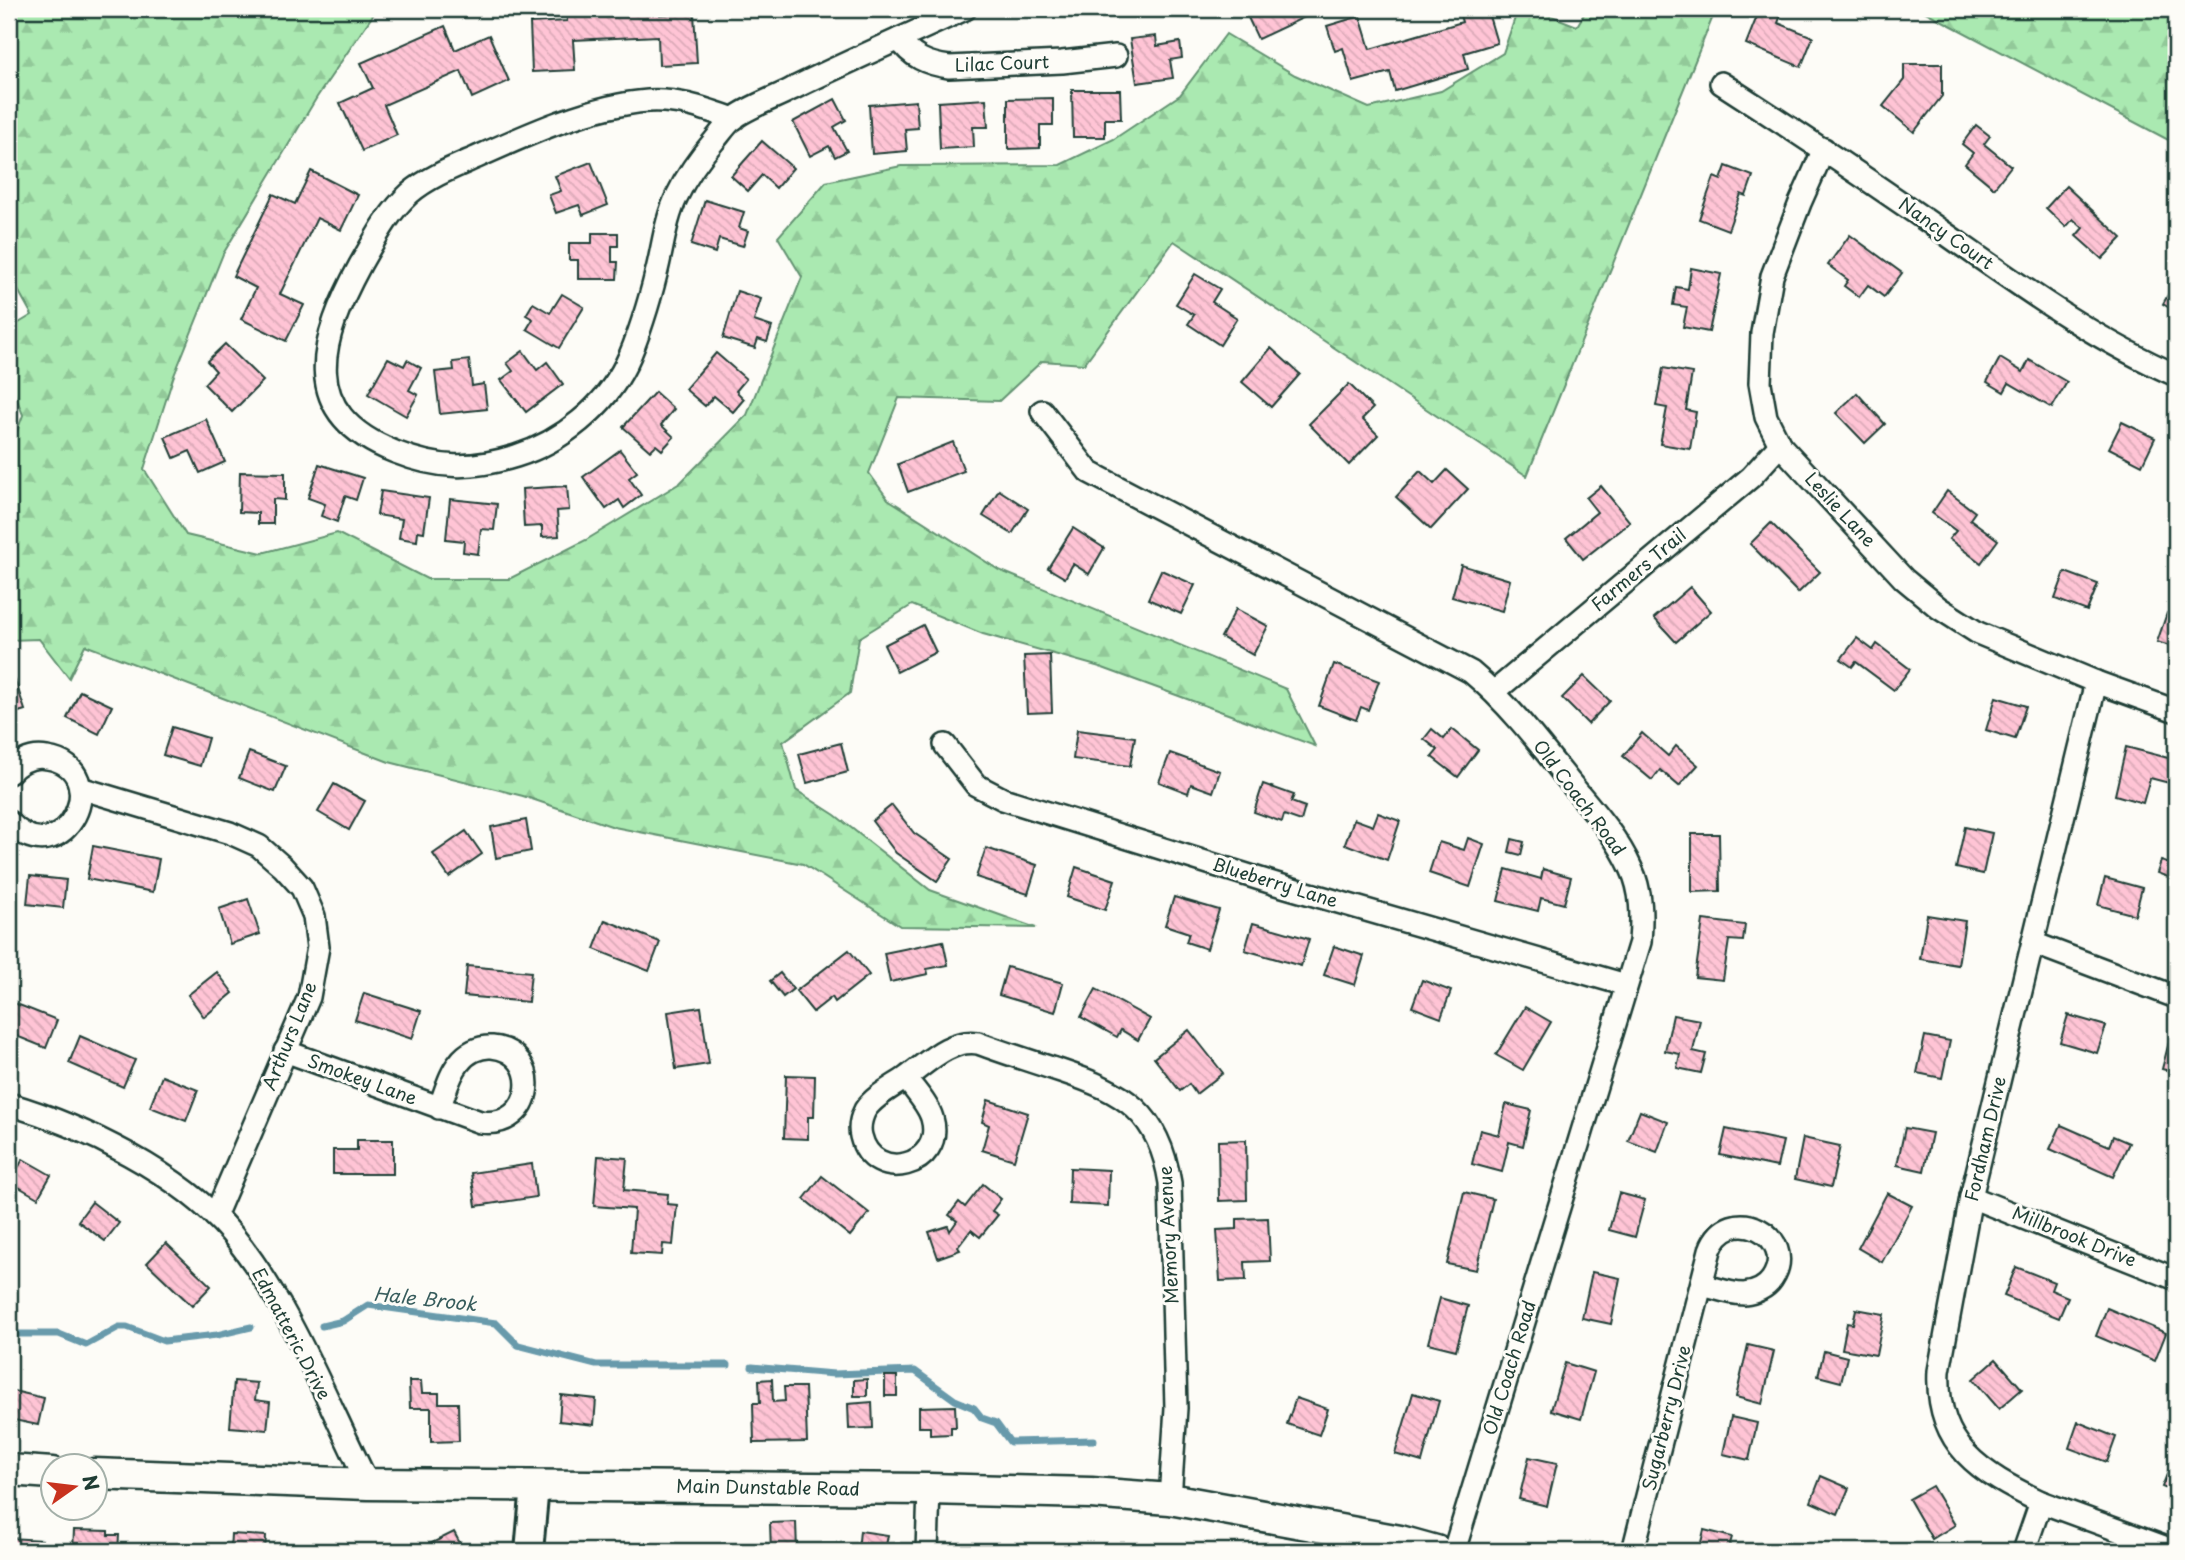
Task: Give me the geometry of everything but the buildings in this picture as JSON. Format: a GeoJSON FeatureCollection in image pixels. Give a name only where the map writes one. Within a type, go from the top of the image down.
{"type":"FeatureCollection","features":[{"type":"Feature","properties":{"kind":"main road"},"geometry":{"type":"LineString","coordinates":[[9,1470],[38,1472]]}},
{"type":"Feature","properties":{"kind":"main road","name":"Main Dunstable Road"},"geometry":{"type":"LineString","coordinates":[[108,1474],[368,1483],[1091,1493],[1170,1499],[1401,1541],[1436,1551]]}},
{"type":"Feature","properties":{"kind":"street"},"geometry":{"type":"LineString","coordinates":[[734,119],[702,107],[677,102],[623,104],[501,146],[431,178],[412,192],[379,230],[342,298],[331,325],[323,372],[329,394],[342,416],[359,433],[390,451],[428,464],[452,467],[482,464],[528,452],[556,439],[597,405],[627,363],[655,277],[668,220],[677,195],[705,151],[734,119],[965,9]]}},
{"type":"Feature","properties":{"kind":"street","name":"Lilac Court"},"geometry":{"type":"LineString","coordinates":[[899,39],[908,52],[918,58],[934,65],[949,67],[1062,62],[1116,56]]}},
{"type":"Feature","properties":{"kind":"street","name":"Nancy Court"},"geometry":{"type":"LineString","coordinates":[[1721,83],[1824,149],[2048,305],[2156,366],[2176,374]]}},
{"type":"Feature","properties":{"kind":"street","name":"Leslie Lane"},"geometry":{"type":"LineString","coordinates":[[1824,149],[1772,276],[1762,333],[1760,383],[1766,417],[1780,445],[1904,579],[1939,608],[1978,633],[2096,682],[2176,711]]}},
{"type":"Feature","properties":{"kind":"street","name":"Old Coach Road"},"geometry":{"type":"LineString","coordinates":[[1042,411],[1089,472],[1471,672],[1494,692],[1594,811],[1632,869],[1639,890],[1642,917],[1640,942],[1454,1551]]}},
{"type":"Feature","properties":{"kind":"street","name":"Farmers Trail"},"geometry":{"type":"LineString","coordinates":[[1494,692],[1751,477],[1780,445]]}},
{"type":"Feature","properties":{"kind":"street","name":"Fordham Drive"},"geometry":{"type":"LineString","coordinates":[[2096,682],[1971,1197],[1941,1351],[1938,1392],[1946,1425],[1967,1456],[1985,1472],[2041,1502],[2175,1551]]}},
{"type":"Feature","properties":{"kind":"street","name":"Blueberry Lane"},"geometry":{"type":"LineString","coordinates":[[945,745],[976,785],[1003,799],[1251,876],[1626,985]]}},
{"type":"Feature","properties":{"kind":"street"},"geometry":{"type":"LineString","coordinates":[[9,773],[25,760],[48,758],[68,768],[80,788],[81,800],[79,812],[72,823],[52,836],[27,836],[9,822]]}},
{"type":"Feature","properties":{"kind":"street","name":"Arthurs Lane"},"geometry":{"type":"LineString","coordinates":[[80,788],[230,833],[259,846],[302,888],[314,916],[318,947],[316,972],[309,997],[215,1216]]}},
{"type":"Feature","properties":{"kind":"street"},"geometry":{"type":"LineString","coordinates":[[2033,943],[2176,997]]}},
{"type":"Feature","properties":{"kind":"street","name":"Memory Avenue"},"geometry":{"type":"LineString","coordinates":[[906,1078],[948,1048],[971,1042],[1095,1082],[1122,1096],[1148,1120],[1163,1150],[1170,1183],[1177,1408],[1170,1499]]}},
{"type":"Feature","properties":{"kind":"street","name":"Smokey Lane"},"geometry":{"type":"LineString","coordinates":[[285,1051],[439,1108]]}},
{"type":"Feature","properties":{"kind":"street","name":"Edmatteric Drive"},"geometry":{"type":"LineString","coordinates":[[9,1104],[72,1127],[117,1149],[159,1174],[215,1216],[250,1258],[279,1304],[368,1483]]}},
{"type":"Feature","properties":{"kind":"street","name":"Millbrook Drive"},"geometry":{"type":"LineString","coordinates":[[1971,1197],[2176,1279]]}},
{"type":"Feature","properties":{"kind":"street","name":"Sugarberry Drive"},"geometry":{"type":"LineString","coordinates":[[1633,1551],[1702,1285]]}},
{"type":"Feature","properties":{"kind":"street"},"geometry":{"type":"LineString","coordinates":[[529,1551],[536,1486]]}},
{"type":"Feature","properties":{"kind":"street"},"geometry":{"type":"LineString","coordinates":[[927,1551],[929,1489]]}},
{"type":"Feature","properties":{"kind":"street"},"geometry":{"type":"LineString","coordinates":[[2024,1551],[2041,1502]]}},
{"type":"Feature","properties":{"kind":"green space"},"geometry":{"type":"Polygon","coordinates":[[[9,9],[377,9],[317,97],[223,254],[173,378],[144,469],[186,535],[262,553],[337,533],[427,579],[509,579],[586,540],[680,483],[747,415],[802,277],[778,237],[826,182],[901,166],[1060,165],[1114,139],[1180,95],[1226,34],[1295,75],[1369,108],[1441,91],[1503,53],[1518,9],[1534,9],[1577,26],[1587,9],[1716,9],[1527,476],[1174,241],[1084,364],[1042,361],[999,401],[899,398],[869,473],[888,499],[999,570],[1286,689],[1315,746],[1100,667],[983,634],[912,605],[859,638],[850,693],[783,742],[796,790],[835,815],[930,890],[1036,928],[900,926],[803,864],[614,827],[523,796],[389,762],[85,645],[69,678],[39,639],[9,640],[9,453],[23,415],[9,379],[9,329],[32,315],[9,274],[9,9]]]}},
{"type":"Feature","properties":{"kind":"green space"},"geometry":{"type":"Polygon","coordinates":[[[1920,9],[2176,9],[2176,144],[1920,9]]]}},
{"type":"Feature","properties":{"kind":"waterway","name":"Hale Brook"},"geometry":{"type":"LineString","coordinates":[[322,1326],[343,1321],[368,1305],[496,1323],[518,1345],[596,1365],[728,1365]]}},
{"type":"Feature","properties":{"kind":"waterway","name":"Hale Brook"},"geometry":{"type":"LineString","coordinates":[[9,1332],[59,1334],[86,1345],[119,1327],[127,1327],[164,1341],[217,1335],[251,1327]]}},
{"type":"Feature","properties":{"kind":"waterway","name":"Hale Brook"},"geometry":{"type":"LineString","coordinates":[[752,1367],[834,1374],[915,1371],[955,1400],[974,1408],[982,1418],[996,1423],[1010,1442],[1094,1440]]}}]}
